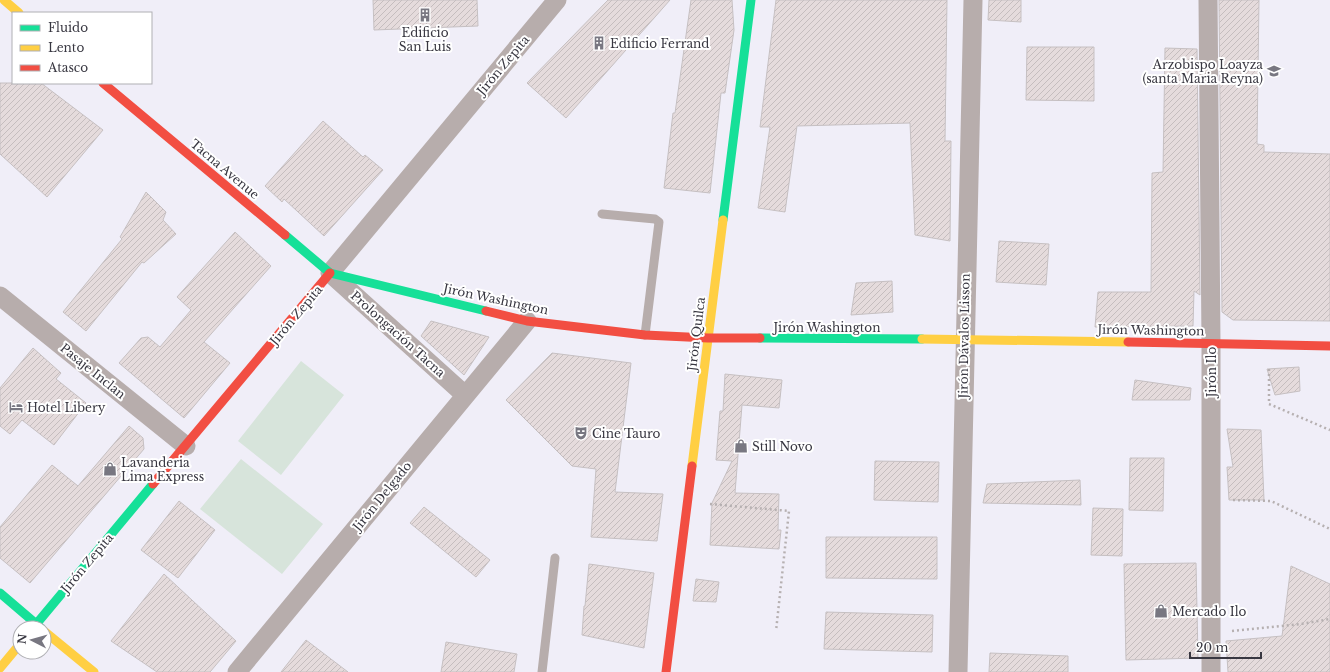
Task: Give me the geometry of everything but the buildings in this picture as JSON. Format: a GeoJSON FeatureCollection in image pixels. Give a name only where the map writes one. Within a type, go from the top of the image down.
{"type":"FeatureCollection","features":[{"type":"Feature","properties":{"kind":"street"},"geometry":{"type":"LineString","coordinates":[[4,0],[18,12]]}},
{"type":"Feature","properties":{"kind":"street","name":"Jirón Zepita"},"geometry":{"type":"LineString","coordinates":[[43,620],[557,0]]}},
{"type":"Feature","properties":{"kind":"street","name":"Jirón Quilca"},"geometry":{"type":"LineString","coordinates":[[666,672],[751,0]]}},
{"type":"Feature","properties":{"kind":"street","name":"Jirón Dávalos Lisson"},"geometry":{"type":"LineString","coordinates":[[958,672],[964,339],[973,0]]}},
{"type":"Feature","properties":{"kind":"street","name":"Jirón Ilo"},"geometry":{"type":"LineString","coordinates":[[1208,0],[1211,343],[1211,672]]}},
{"type":"Feature","properties":{"kind":"street","name":"Tacna Avenue"},"geometry":{"type":"LineString","coordinates":[[105,84],[330,274]]}},
{"type":"Feature","properties":{"kind":"street","name":"Jirón Washington"},"geometry":{"type":"LineString","coordinates":[[330,274],[528,321],[645,335],[708,338],[964,339],[1330,346]]}},
{"type":"Feature","properties":{"kind":"street","name":"Prolongación Tacna"},"geometry":{"type":"LineString","coordinates":[[330,274],[465,395]]}},
{"type":"Feature","properties":{"kind":"street","name":"Pasaje Inclan"},"geometry":{"type":"LineString","coordinates":[[0,296],[186,446]]}},
{"type":"Feature","properties":{"kind":"street","name":"Jirón Delgado"},"geometry":{"type":"LineString","coordinates":[[237,672],[465,395],[528,321]]}},
{"type":"Feature","properties":{"kind":"street"},"geometry":{"type":"LineString","coordinates":[[0,593],[29,620]]}},
{"type":"Feature","properties":{"kind":"street"},"geometry":{"type":"LineString","coordinates":[[52,638],[94,672]]}},
{"type":"Feature","properties":{"kind":"street"},"geometry":{"type":"LineString","coordinates":[[0,668],[12,654]]}},
{"type":"Feature","properties":{"kind":"lane"},"geometry":{"type":"LineString","coordinates":[[602,214],[655,219],[659,222],[645,335]]}},
{"type":"Feature","properties":{"kind":"lane"},"geometry":{"type":"LineString","coordinates":[[542,672],[554,558]]}},
{"type":"Feature","properties":{"kind":"path"},"geometry":{"type":"LineString","coordinates":[[1269,344],[1269,404],[1330,430]]}},
{"type":"Feature","properties":{"kind":"path"},"geometry":{"type":"LineString","coordinates":[[1211,500],[1271,501],[1330,529]]}},
{"type":"Feature","properties":{"kind":"path"},"geometry":{"type":"LineString","coordinates":[[688,502],[788,511],[776,631]]}},
{"type":"Feature","properties":{"kind":"path"},"geometry":{"type":"LineString","coordinates":[[1211,632],[1301,624],[1330,619]]}},
{"type":"Feature","properties":{"kind":"shaded area"},"geometry":{"type":"Polygon","coordinates":[[[301,361],[344,395],[281,475],[238,441],[301,361]]]}},
{"type":"Feature","properties":{"kind":"shaded area"},"geometry":{"type":"Polygon","coordinates":[[[241,459],[323,524],[282,574],[200,509],[241,459]]]}},
{"type":"Feature","properties":{"kind":"traffic: fast"},"geometry":{"type":"LineString","coordinates":[[723,220],[751,0]]}},
{"type":"Feature","properties":{"kind":"traffic: fast"},"geometry":{"type":"LineString","coordinates":[[285,235],[330,273],[486,311]]}},
{"type":"Feature","properties":{"kind":"traffic: fast"},"geometry":{"type":"LineString","coordinates":[[760,338],[922,339]]}},
{"type":"Feature","properties":{"kind":"traffic: fast"},"geometry":{"type":"LineString","coordinates":[[40,620],[153,484]]}},
{"type":"Feature","properties":{"kind":"traffic: fast"},"geometry":{"type":"LineString","coordinates":[[0,593],[32,620]]}},
{"type":"Feature","properties":{"kind":"traffic: slow"},"geometry":{"type":"LineString","coordinates":[[4,0],[18,12]]}},
{"type":"Feature","properties":{"kind":"traffic: slow"},"geometry":{"type":"LineString","coordinates":[[692,466],[723,220]]}},
{"type":"Feature","properties":{"kind":"traffic: slow"},"geometry":{"type":"LineString","coordinates":[[922,339],[1128,342]]}},
{"type":"Feature","properties":{"kind":"traffic: slow"},"geometry":{"type":"LineString","coordinates":[[52,638],[94,672]]}},
{"type":"Feature","properties":{"kind":"traffic: slow"},"geometry":{"type":"LineString","coordinates":[[0,668],[12,654]]}},
{"type":"Feature","properties":{"kind":"traffic: jam"},"geometry":{"type":"LineString","coordinates":[[104,84],[285,235]]}},
{"type":"Feature","properties":{"kind":"traffic: jam"},"geometry":{"type":"LineString","coordinates":[[153,484],[330,273]]}},
{"type":"Feature","properties":{"kind":"traffic: jam"},"geometry":{"type":"LineString","coordinates":[[486,311],[527,321],[645,335],[708,338],[760,338]]}},
{"type":"Feature","properties":{"kind":"traffic: jam"},"geometry":{"type":"LineString","coordinates":[[1128,342],[1330,346]]}},
{"type":"Feature","properties":{"kind":"traffic: jam"},"geometry":{"type":"LineString","coordinates":[[666,672],[692,466]]}},
{"type":"Feature","properties":{"kind":"place","name":"Edificio San Luis"},"geometry":{"type":"Point","coordinates":[425,15]}},
{"type":"Feature","properties":{"kind":"place","name":"Edificio Ferrand"},"geometry":{"type":"Point","coordinates":[599,43]}},
{"type":"Feature","properties":{"kind":"place","name":"Arzobispo Loayza (santa Maria Reyna)"},"geometry":{"type":"Point","coordinates":[1274,71]}},
{"type":"Feature","properties":{"kind":"place","name":"Hotel Libery"},"geometry":{"type":"Point","coordinates":[16,407]}},
{"type":"Feature","properties":{"kind":"place","name":"Cine Tauro"},"geometry":{"type":"Point","coordinates":[581,433]}},
{"type":"Feature","properties":{"kind":"place","name":"Still Novo"},"geometry":{"type":"Point","coordinates":[741,446]}},
{"type":"Feature","properties":{"kind":"place","name":"Lavanderia Lima Express"},"geometry":{"type":"Point","coordinates":[110,469]}},
{"type":"Feature","properties":{"kind":"place","name":"Mercado Ilo"},"geometry":{"type":"Point","coordinates":[1161,611]}}]}
